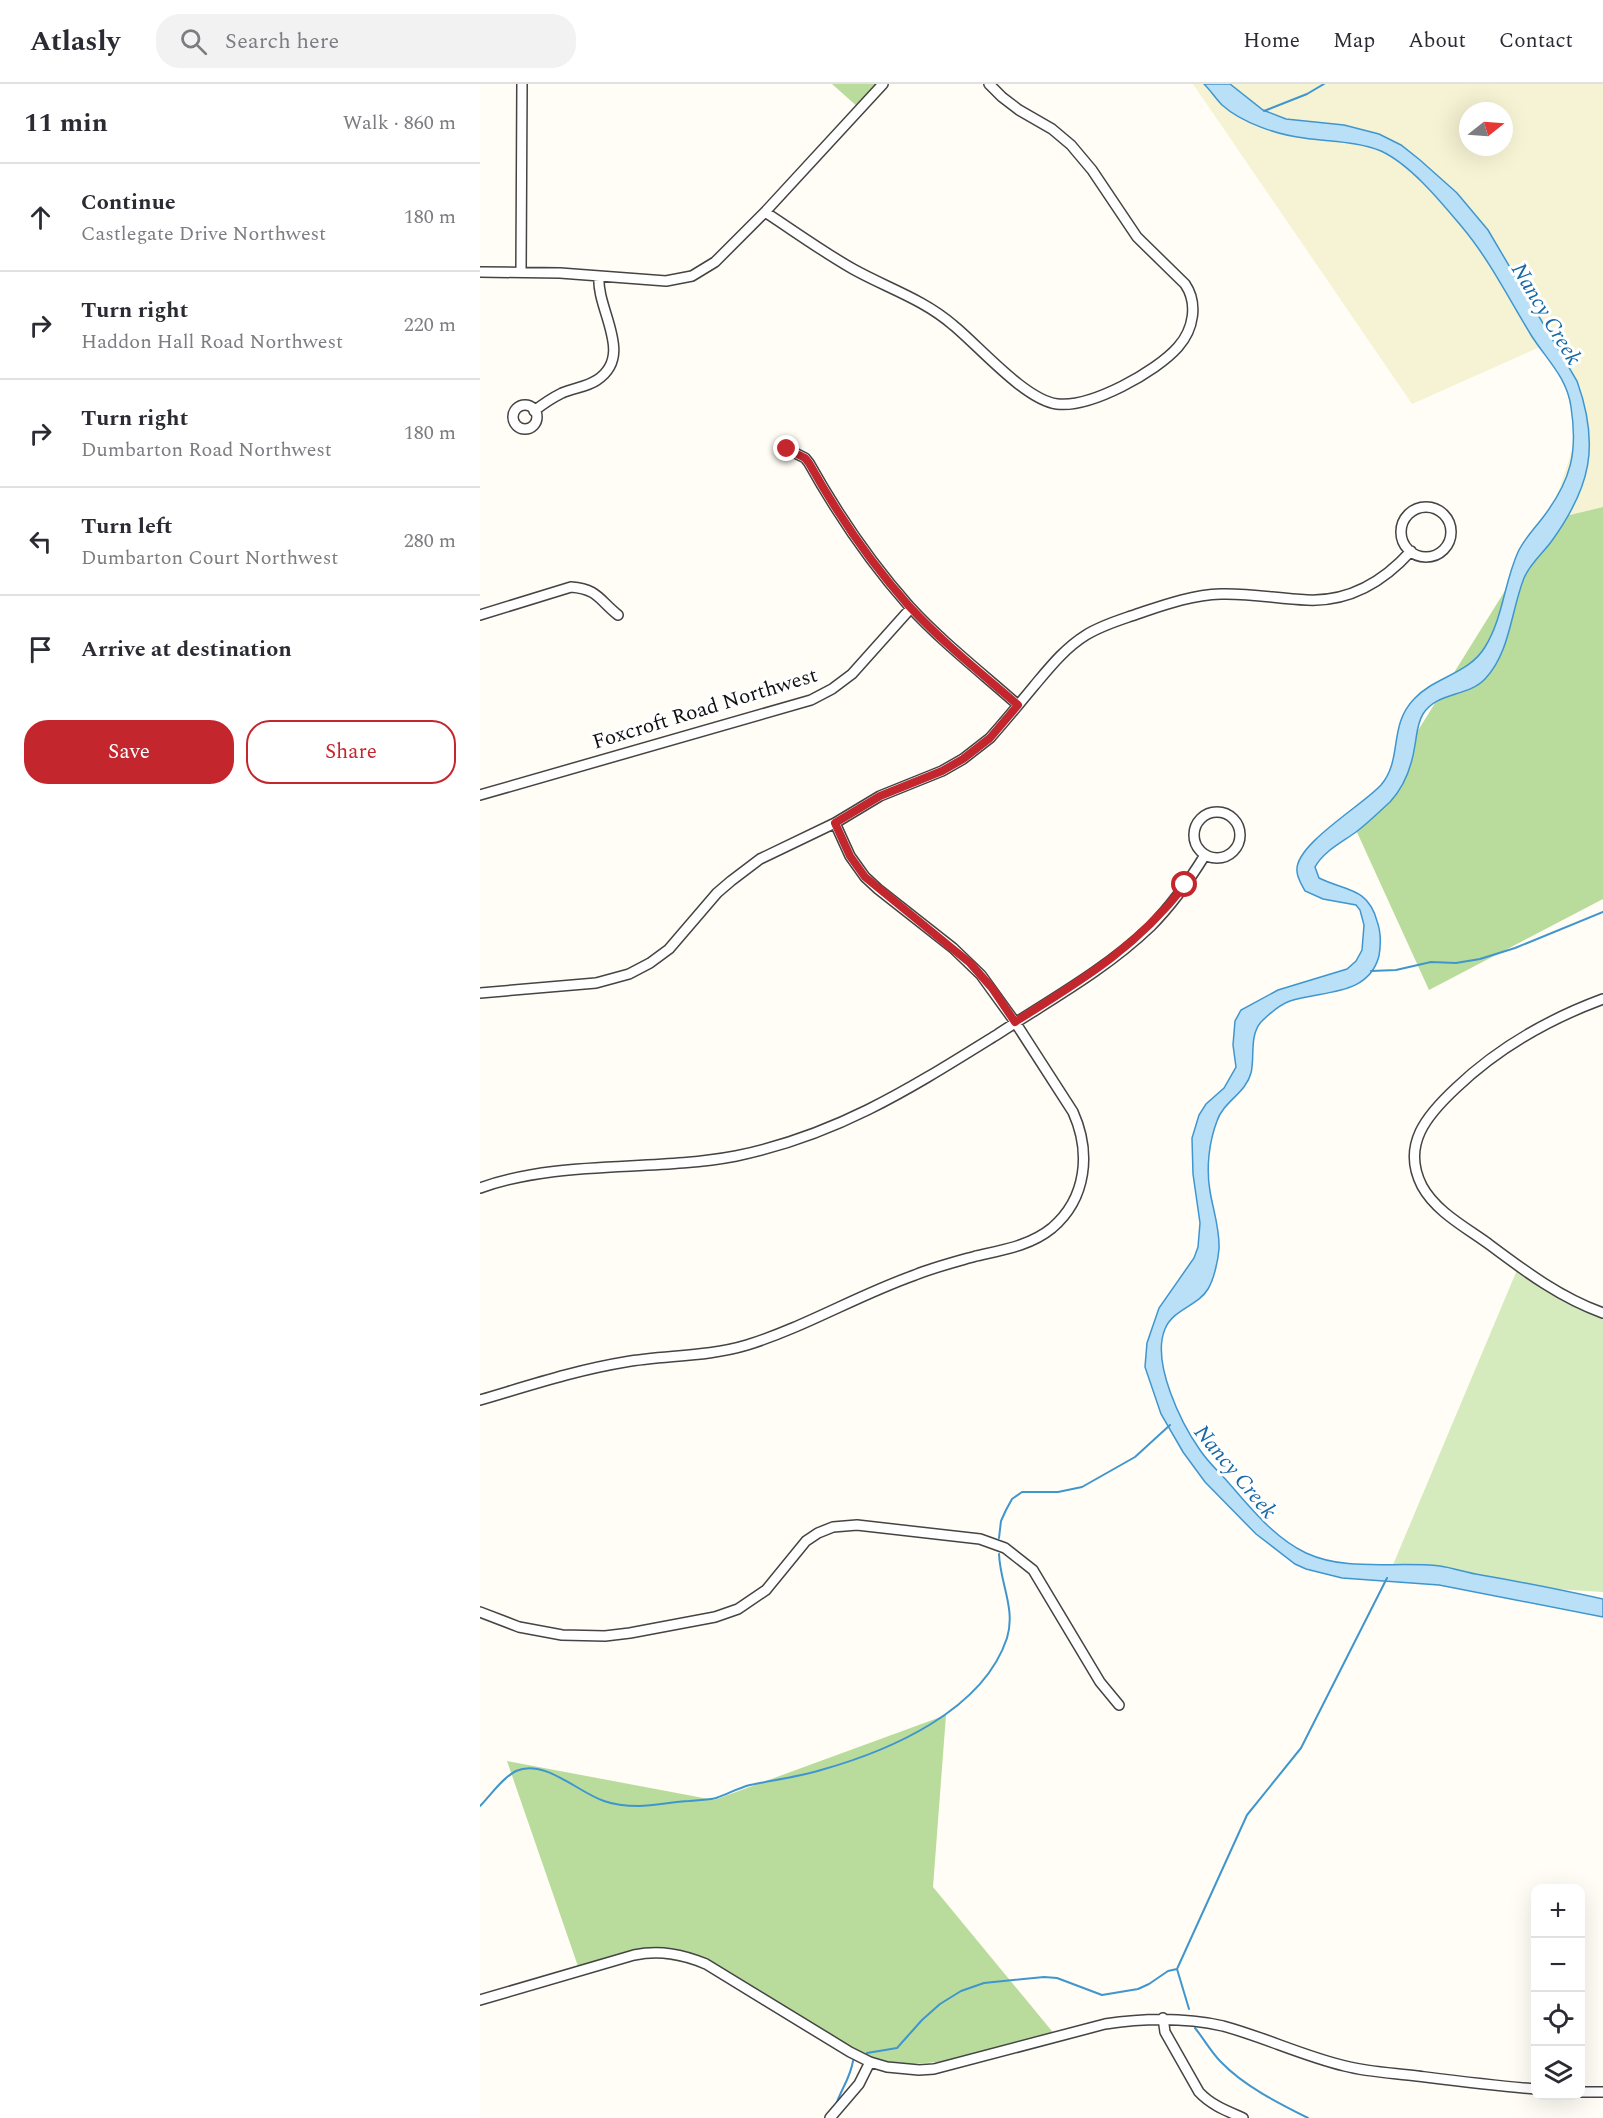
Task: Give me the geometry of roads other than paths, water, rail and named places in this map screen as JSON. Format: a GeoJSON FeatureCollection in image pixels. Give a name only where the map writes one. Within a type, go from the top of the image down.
{"type":"FeatureCollection","features":[{"type":"Feature","properties":{"kind":"street"},"geometry":{"type":"LineString","coordinates":[[521,272],[522,84]]}},
{"type":"Feature","properties":{"kind":"street"},"geometry":{"type":"LineString","coordinates":[[480,272],[521,272],[666,281],[692,276],[715,262],[765,212],[883,84]]}},
{"type":"Feature","properties":{"kind":"street"},"geometry":{"type":"LineString","coordinates":[[765,212],[853,269],[932,308],[1012,379],[1047,402],[1068,404],[1087,401],[1141,376],[1174,352],[1184,339],[1192,314],[1189,291],[1185,284],[1137,237],[1092,170],[1071,145],[1052,129],[1019,110],[990,84]]}},
{"type":"Feature","properties":{"kind":"street"},"geometry":{"type":"LineString","coordinates":[[534,411],[561,393],[597,380],[611,365],[615,354],[615,343],[598,286],[599,276]]}},
{"type":"Feature","properties":{"kind":"street"},"geometry":{"type":"LineString","coordinates":[[787,449],[805,458],[809,463],[859,545],[911,608],[1018,705]]}},
{"type":"Feature","properties":{"kind":"street"},"geometry":{"type":"LineString","coordinates":[[1422,507],[1438,510],[1449,522],[1450,538],[1447,545],[1435,555],[1418,555],[1411,551],[1406,545],[1401,530],[1408,515],[1422,507]]}},
{"type":"Feature","properties":{"kind":"street"},"geometry":{"type":"LineString","coordinates":[[480,993],[596,983],[629,974],[650,963],[669,949],[717,893],[746,868],[775,850],[835,823],[880,796],[942,771],[963,759],[990,738],[1067,649],[1086,635],[1107,624],[1175,601],[1206,595],[1237,594],[1309,601],[1340,597],[1359,591],[1378,581],[1396,568],[1411,551]]}},
{"type":"Feature","properties":{"kind":"street"},"geometry":{"type":"LineString","coordinates":[[480,615],[572,587],[595,592],[618,615]]}},
{"type":"Feature","properties":{"kind":"street","name":"Foxcroft Road Northwest"},"geometry":{"type":"LineString","coordinates":[[480,795],[811,700],[832,689],[852,674],[911,608]]}},
{"type":"Feature","properties":{"kind":"street"},"geometry":{"type":"LineString","coordinates":[[1222,812],[1229,815],[1239,828],[1240,836],[1234,850],[1221,858],[1205,855],[1196,844],[1194,837],[1197,823],[1208,814],[1222,812]]}},
{"type":"Feature","properties":{"kind":"street"},"geometry":{"type":"LineString","coordinates":[[480,1400],[592,1368],[629,1361],[710,1353],[747,1345],[776,1335],[914,1275],[953,1262],[1020,1245],[1042,1235],[1062,1218],[1076,1196],[1083,1172],[1084,1145],[1080,1128],[1073,1112],[1015,1022],[992,988],[970,963],[865,877],[850,856],[835,823]]}},
{"type":"Feature","properties":{"kind":"street"},"geometry":{"type":"LineString","coordinates":[[480,1188],[522,1175],[546,1172],[709,1160],[791,1142],[857,1116],[898,1096],[1098,969],[1132,943],[1170,904],[1205,855]]}},
{"type":"Feature","properties":{"kind":"street"},"geometry":{"type":"LineString","coordinates":[[1603,999],[1519,1039],[1487,1059],[1429,1115],[1418,1134],[1415,1156],[1421,1184],[1436,1205],[1550,1288],[1603,1313]]}},
{"type":"Feature","properties":{"kind":"street"},"geometry":{"type":"LineString","coordinates":[[480,1612],[519,1627],[562,1635],[605,1636],[630,1633],[715,1617],[738,1610],[766,1590],[806,1541],[833,1527],[857,1525],[980,1539],[1005,1548],[1033,1570],[1100,1682],[1119,1706]]}},
{"type":"Feature","properties":{"kind":"street"},"geometry":{"type":"LineString","coordinates":[[480,2000],[634,1955],[674,1954],[706,1964],[850,2052],[870,2062],[902,2069],[934,2068],[1105,2024],[1163,2018],[1224,2026],[1309,2056],[1347,2066],[1531,2089]]}},
{"type":"Feature","properties":{"kind":"street"},"geometry":{"type":"LineString","coordinates":[[1163,2018],[1166,2032],[1199,2092],[1217,2107],[1243,2118]]}},
{"type":"Feature","properties":{"kind":"street"},"geometry":{"type":"LineString","coordinates":[[830,2118],[859,2084],[870,2062]]}},
{"type":"Feature","properties":{"kind":"street"},"geometry":{"type":"LineString","coordinates":[[1585,2092],[1603,2092]]}},
{"type":"Feature","properties":{"kind":"water"},"geometry":{"type":"Polygon","coordinates":[[[1204,84],[1230,84],[1263,110],[1286,119],[1344,125],[1379,134],[1401,145],[1457,193],[1488,230],[1577,381],[1588,425],[1589,446],[1588,465],[1575,503],[1565,522],[1524,578],[1505,644],[1493,669],[1478,685],[1444,698],[1429,707],[1423,714],[1417,729],[1414,753],[1407,775],[1395,796],[1364,825],[1328,852],[1315,867],[1319,878],[1354,892],[1368,902],[1379,929],[1379,956],[1365,979],[1342,990],[1286,1003],[1271,1013],[1257,1028],[1251,1073],[1244,1086],[1220,1114],[1210,1146],[1209,1182],[1219,1242],[1215,1270],[1204,1295],[1179,1312],[1165,1329],[1162,1358],[1165,1375],[1177,1409],[1192,1438],[1206,1458],[1263,1521],[1283,1539],[1306,1553],[1322,1559],[1355,1564],[1440,1566],[1603,1599],[1603,1617],[1439,1585],[1342,1578],[1295,1564],[1256,1534],[1205,1482],[1183,1452],[1161,1414],[1145,1367],[1147,1343],[1159,1308],[1194,1258],[1198,1247],[1200,1223],[1193,1174],[1192,1138],[1199,1115],[1206,1104],[1224,1088],[1236,1067],[1233,1045],[1235,1021],[1241,1010],[1278,990],[1347,969],[1356,961],[1362,950],[1364,925],[1360,910],[1356,905],[1323,899],[1305,891],[1297,874],[1299,861],[1306,849],[1381,785],[1392,764],[1401,720],[1414,699],[1431,685],[1461,670],[1485,647],[1496,624],[1518,552],[1561,490],[1570,465],[1574,438],[1569,396],[1561,377],[1531,335],[1472,239],[1414,175],[1392,157],[1372,148],[1294,136],[1250,123],[1222,105],[1204,84]]]}},
{"type":"Feature","properties":{"kind":"waterway"},"geometry":{"type":"LineString","coordinates":[[1264,111],[1307,94],[1324,84]]}},
{"type":"Feature","properties":{"kind":"waterway"},"geometry":{"type":"LineString","coordinates":[[1371,971],[1396,970],[1431,962],[1456,963],[1480,959],[1515,948],[1603,912]]}},
{"type":"Feature","properties":{"kind":"waterway"},"geometry":{"type":"LineString","coordinates":[[999,1538],[1001,1521],[1006,1510],[1012,1499],[1022,1492],[1058,1492],[1082,1487],[1135,1457],[1170,1425]]}},
{"type":"Feature","properties":{"kind":"waterway"},"geometry":{"type":"LineString","coordinates":[[480,1806],[506,1778],[516,1771],[527,1768],[550,1773],[608,1802],[645,1806],[716,1798],[750,1785],[804,1775],[848,1762],[903,1739],[956,1707],[977,1687],[995,1664],[1007,1638],[1010,1617],[999,1554]]}},
{"type":"Feature","properties":{"kind":"waterway"},"geometry":{"type":"LineString","coordinates":[[1189,2009],[1177,1969],[1247,1815],[1301,1748],[1387,1578]]}},
{"type":"Feature","properties":{"kind":"waterway"},"geometry":{"type":"LineString","coordinates":[[867,2053],[897,2048],[940,2004],[961,1991],[984,1983],[1044,1977],[1057,1978],[1102,1995],[1138,1989],[1168,1971],[1177,1969]]}},
{"type":"Feature","properties":{"kind":"waterway"},"geometry":{"type":"LineString","coordinates":[[1195,2028],[1217,2058],[1240,2079],[1308,2118]]}},
{"type":"Feature","properties":{"kind":"waterway"},"geometry":{"type":"LineString","coordinates":[[836,2105],[853,2061]]}},
{"type":"Feature","properties":{"kind":"water label","name":"Nancy Creek"},"geometry":{"type":"Point","coordinates":[1546,314]}},
{"type":"Feature","properties":{"kind":"water label","name":"Nancy Creek"},"geometry":{"type":"Point","coordinates":[1235,1472]}}]}
